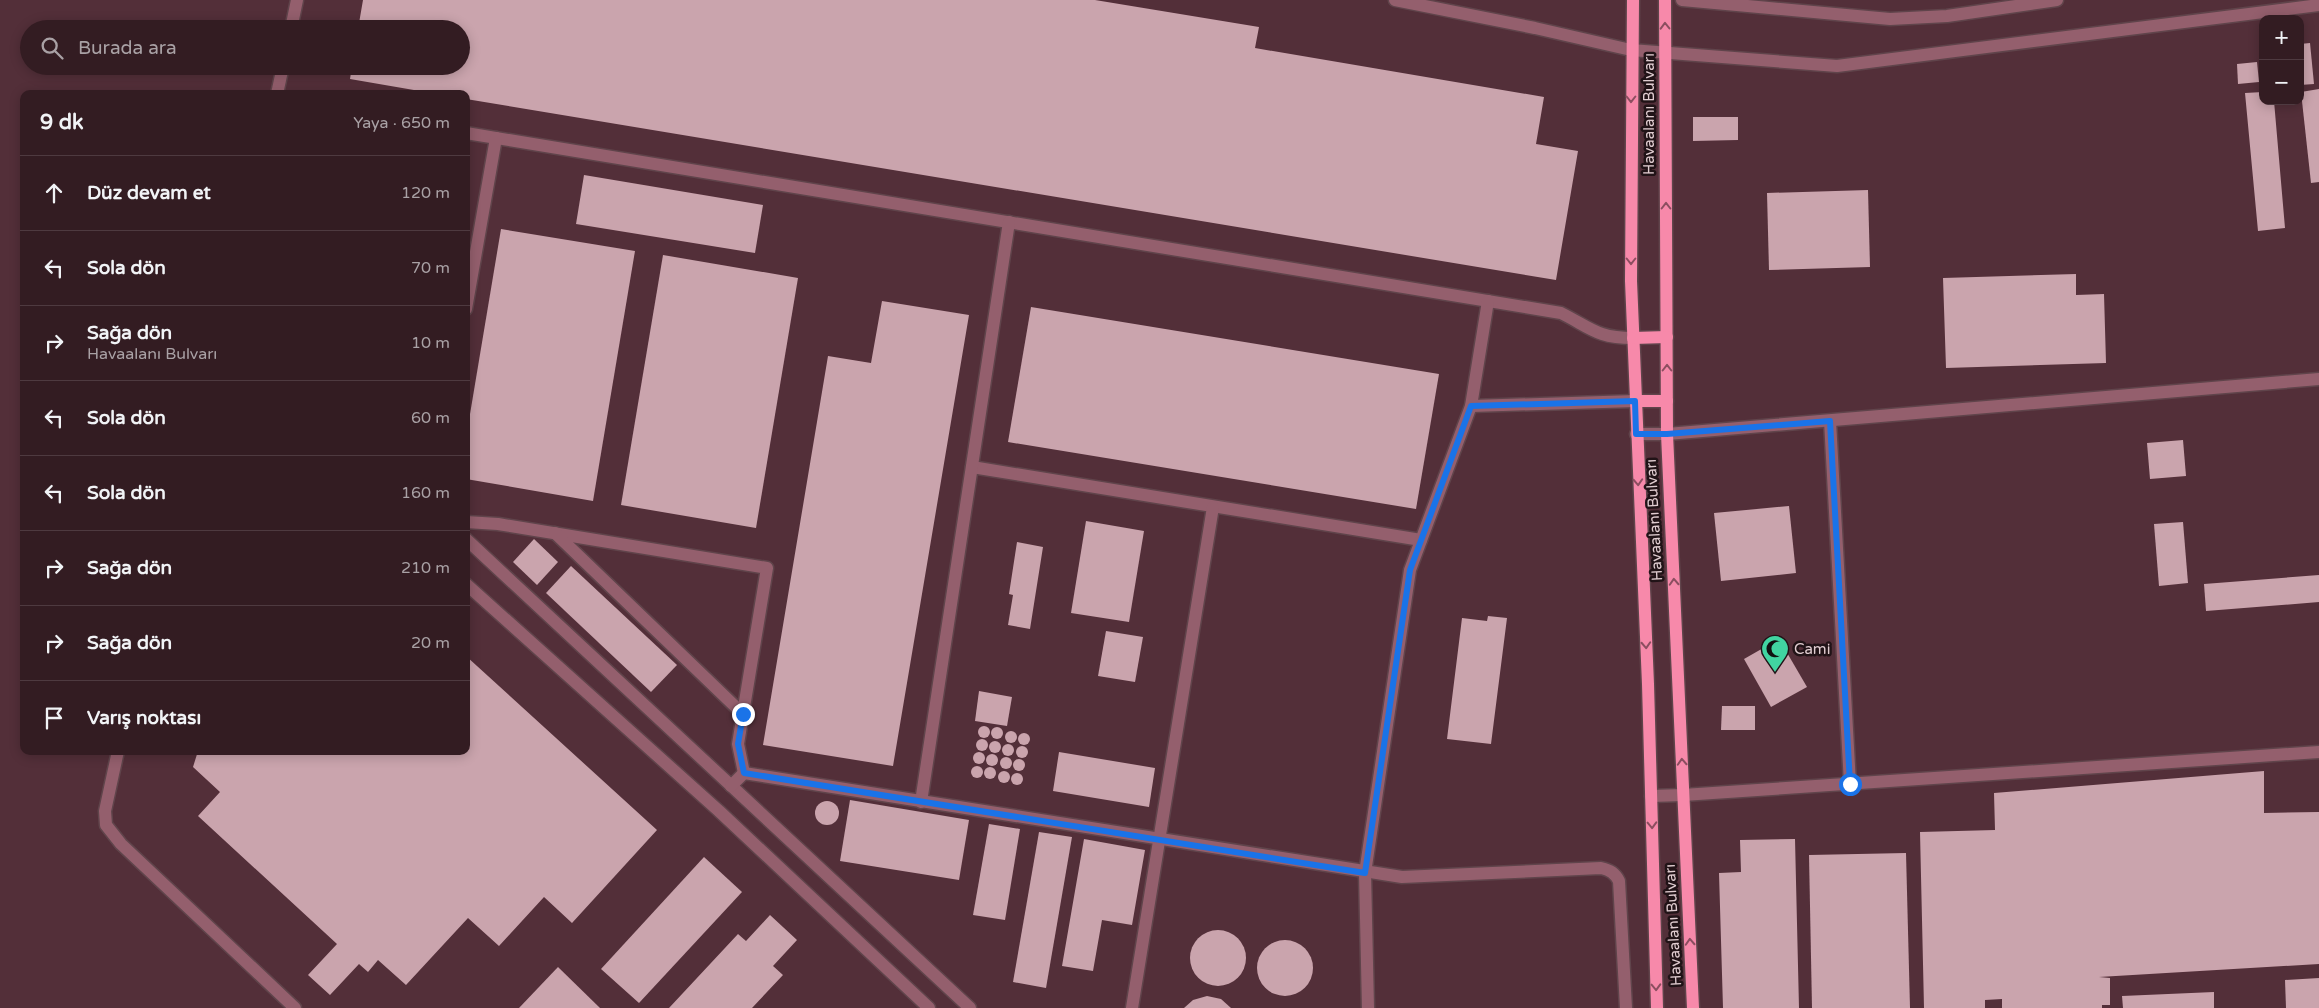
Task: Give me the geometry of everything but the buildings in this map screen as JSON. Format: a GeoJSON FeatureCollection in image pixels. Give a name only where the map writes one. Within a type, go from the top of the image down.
{"type":"FeatureCollection","features":[{"type":"Feature","properties":{"kind":"main road","name":"Havaalanı Bulvarı"},"geometry":{"type":"LineString","coordinates":[[1632,0],[1633,338],[1651,796],[1657,1008]]}},
{"type":"Feature","properties":{"kind":"main road","name":"Havaalanı Bulvarı"},"geometry":{"type":"LineString","coordinates":[[1665,0],[1667,434],[1693,1008]]}},
{"type":"Feature","properties":{"kind":"main road"},"geometry":{"type":"LineString","coordinates":[[1633,338],[1667,337]]}},
{"type":"Feature","properties":{"kind":"main road"},"geometry":{"type":"LineString","coordinates":[[1635,401],[1667,400]]}},
{"type":"Feature","properties":{"kind":"street"},"geometry":{"type":"LineString","coordinates":[[293,20],[298,0]]}},
{"type":"Feature","properties":{"kind":"street"},"geometry":{"type":"LineString","coordinates":[[1396,0],[1535,28],[1631,50],[1837,66],[2319,6]]}},
{"type":"Feature","properties":{"kind":"street"},"geometry":{"type":"LineString","coordinates":[[1682,0],[1890,19],[1947,16],[2057,0]]}},
{"type":"Feature","properties":{"kind":"street"},"geometry":{"type":"LineString","coordinates":[[278,90],[281,75]]}},
{"type":"Feature","properties":{"kind":"street"},"geometry":{"type":"LineString","coordinates":[[470,134],[1561,313],[1598,334],[1612,338],[1633,338]]}},
{"type":"Feature","properties":{"kind":"street"},"geometry":{"type":"LineString","coordinates":[[470,286],[496,138]]}},
{"type":"Feature","properties":{"kind":"street"},"geometry":{"type":"LineString","coordinates":[[921,802],[1009,222]]}},
{"type":"Feature","properties":{"kind":"street"},"geometry":{"type":"LineString","coordinates":[[1368,1008],[1365,873],[1410,570],[1471,406],[1488,301]]}},
{"type":"Feature","properties":{"kind":"street"},"geometry":{"type":"LineString","coordinates":[[1636,434],[1667,434],[1830,421],[2319,379]]}},
{"type":"Feature","properties":{"kind":"street"},"geometry":{"type":"LineString","coordinates":[[1471,406],[1635,401]]}},
{"type":"Feature","properties":{"kind":"street"},"geometry":{"type":"LineString","coordinates":[[1830,421],[1850,784]]}},
{"type":"Feature","properties":{"kind":"street"},"geometry":{"type":"LineString","coordinates":[[972,468],[1421,540]]}},
{"type":"Feature","properties":{"kind":"street"},"geometry":{"type":"LineString","coordinates":[[1132,1008],[1213,506]]}},
{"type":"Feature","properties":{"kind":"street"},"geometry":{"type":"LineString","coordinates":[[470,523],[555,534],[766,568],[738,744],[744,773]]}},
{"type":"Feature","properties":{"kind":"street"},"geometry":{"type":"LineString","coordinates":[[555,534],[743,714]]}},
{"type":"Feature","properties":{"kind":"street"},"geometry":{"type":"LineString","coordinates":[[470,543],[970,1008]]}},
{"type":"Feature","properties":{"kind":"street"},"geometry":{"type":"LineString","coordinates":[[470,588],[719,811],[929,1008]]}},
{"type":"Feature","properties":{"kind":"street"},"geometry":{"type":"LineString","coordinates":[[1651,796],[2319,752]]}},
{"type":"Feature","properties":{"kind":"street"},"geometry":{"type":"LineString","coordinates":[[117,755],[105,811],[106,825],[121,844],[295,1008]]}},
{"type":"Feature","properties":{"kind":"street"},"geometry":{"type":"LineString","coordinates":[[744,773],[1365,873],[1402,877],[1608,869],[1614,873],[1619,881],[1626,1008]]}},
{"type":"Feature","properties":{"kind":"street"},"geometry":{"type":"LineString","coordinates":[[731,786],[744,773]]}},
{"type":"Feature","properties":{"kind":"shaded area"},"geometry":{"type":"Polygon","coordinates":[[[0,0],[2319,0],[2319,1008],[0,1008],[0,0]]]}},
{"type":"Feature","properties":{"kind":"place","name":"Cami"},"geometry":{"type":"Point","coordinates":[1775,673]}},
{"type":"Feature","properties":{"kind":"route"},"geometry":{"type":"LineString","coordinates":[[743,714],[738,744],[744,773],[1365,873],[1410,570],[1471,406],[1635,401],[1636,434],[1667,434],[1830,421],[1850,784]]}}]}
